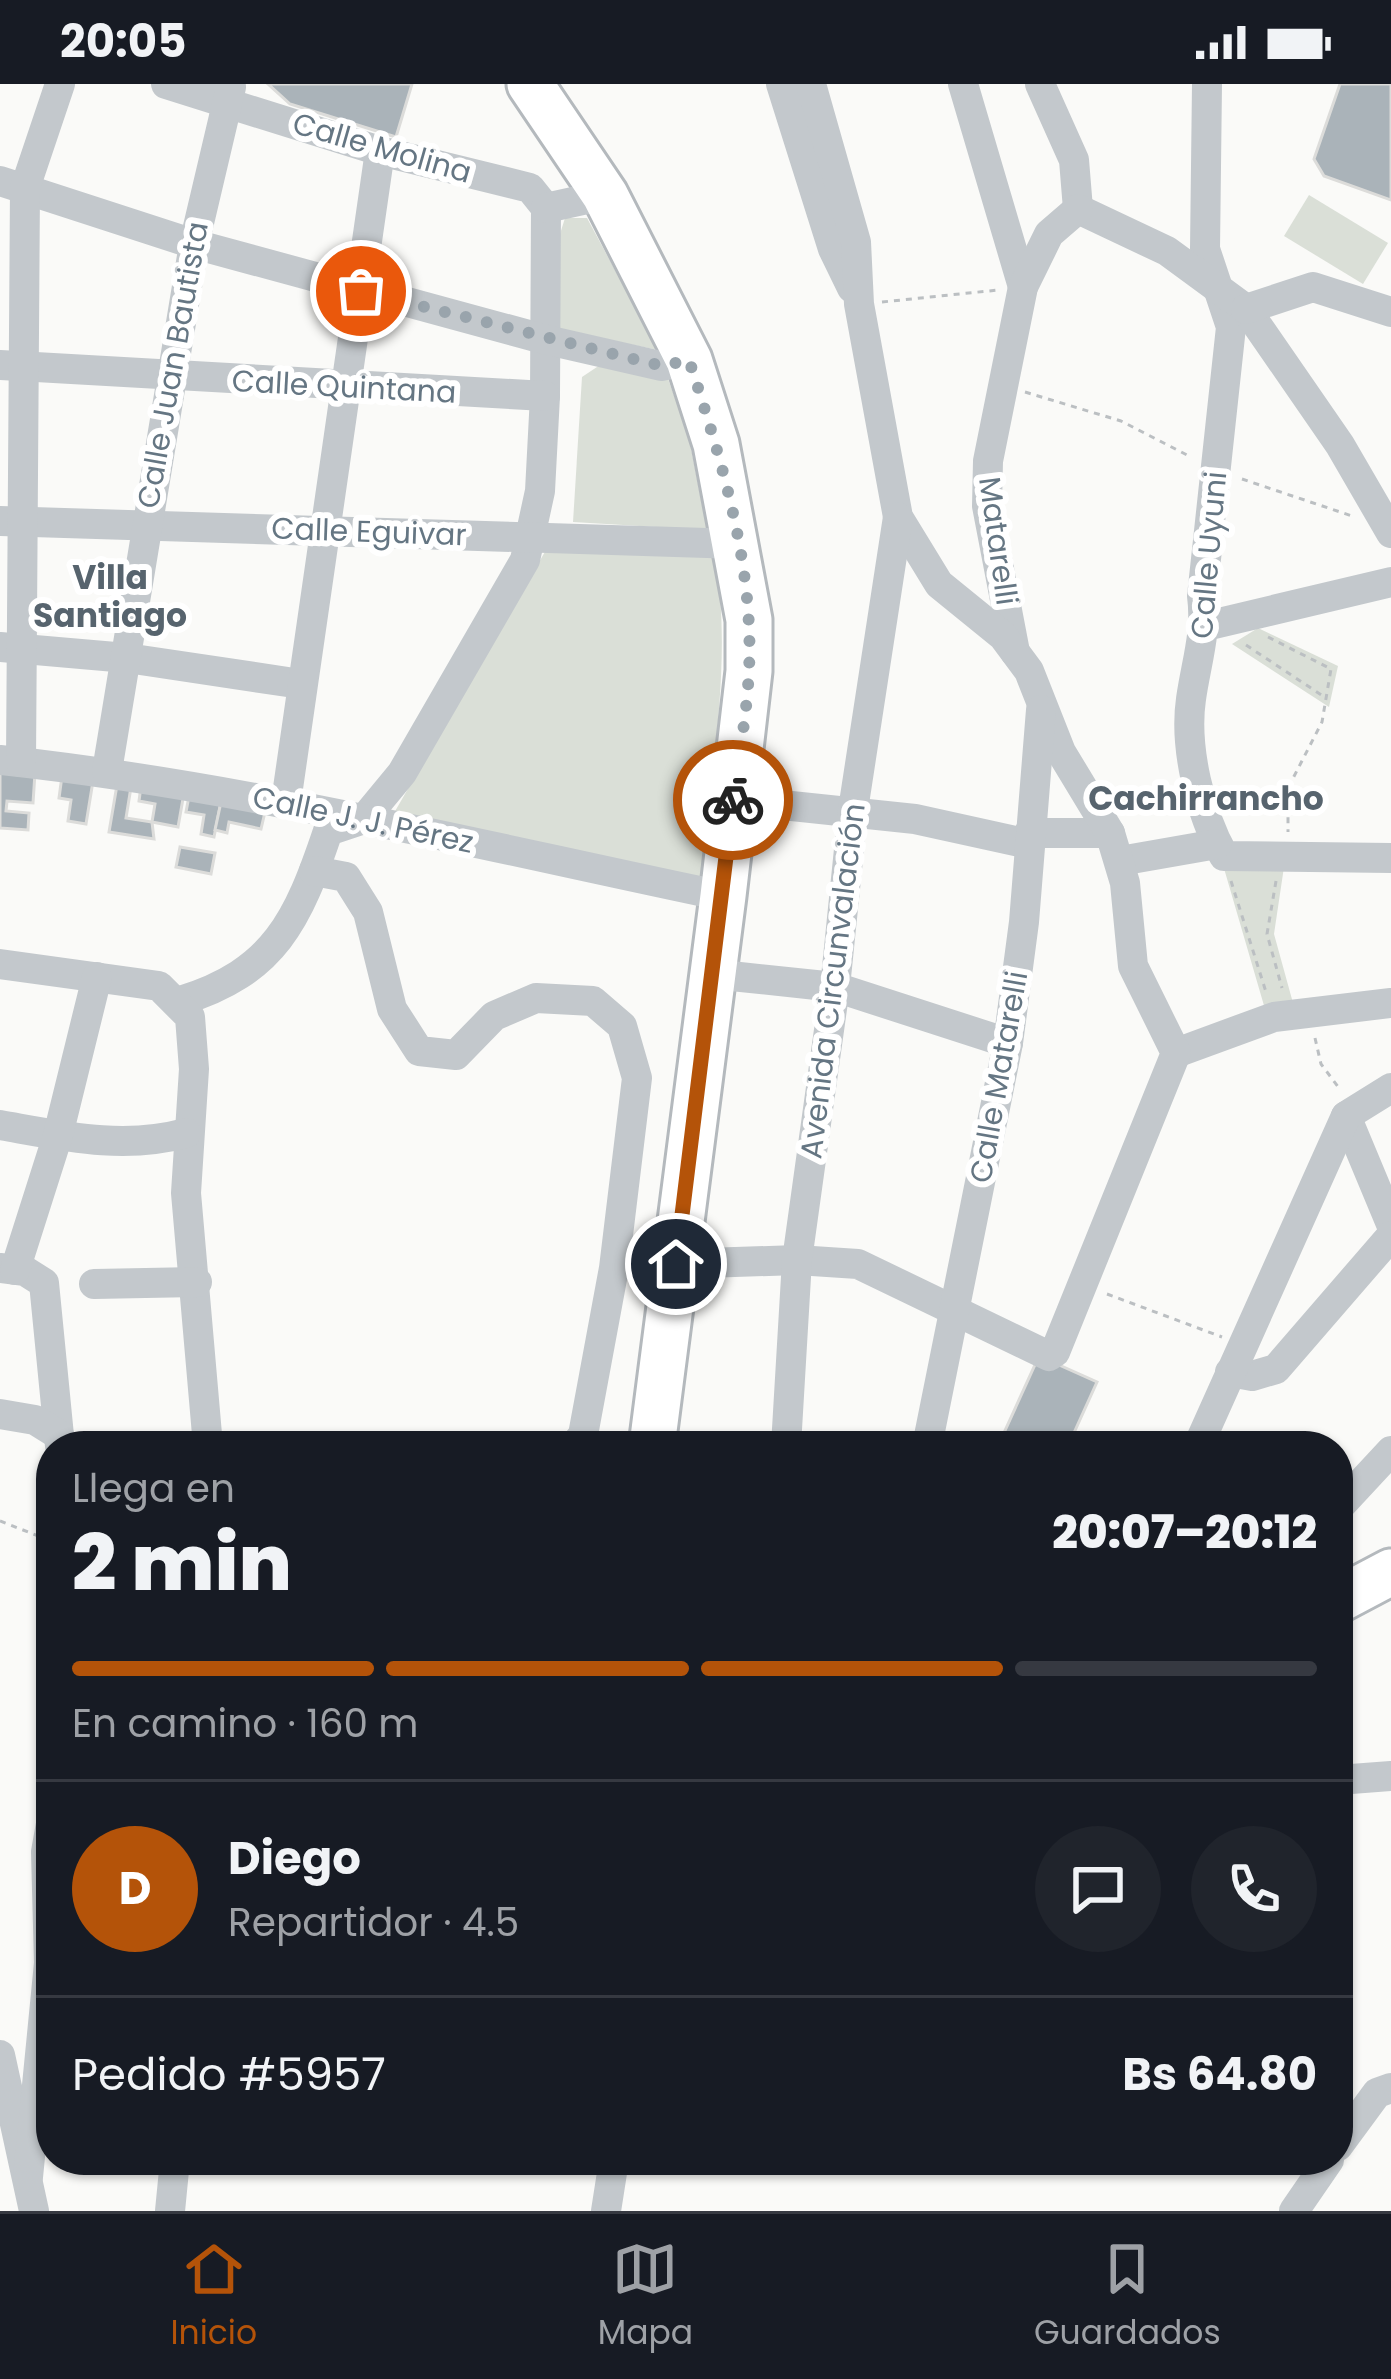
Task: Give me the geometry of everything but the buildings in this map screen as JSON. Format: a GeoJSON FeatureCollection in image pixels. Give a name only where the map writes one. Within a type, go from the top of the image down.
{"type":"FeatureCollection","features":[{"type":"Feature","properties":{"kind":"highway"},"geometry":{"type":"LineString","coordinates":[[530,84],[605,195],[689,360],[716,444],[739,544],[749,671],[654,1431]]}},
{"type":"Feature","properties":{"kind":"highway"},"geometry":{"type":"LineString","coordinates":[[1353,1592],[1391,1572]]}},
{"type":"Feature","properties":{"kind":"street"},"geometry":{"type":"LineString","coordinates":[[10,761],[13,184],[60,84]]}},
{"type":"Feature","properties":{"kind":"street","name":"Calle Molina"},"geometry":{"type":"LineString","coordinates":[[166,84],[229,93],[380,151],[538,198]]}},
{"type":"Feature","properties":{"kind":"street"},"geometry":{"type":"LineString","coordinates":[[781,84],[833,249],[860,304]]}},
{"type":"Feature","properties":{"kind":"street"},"geometry":{"type":"LineString","coordinates":[[811,84],[856,242],[860,304],[898,517],[939,584],[1003,636],[1042,704],[1061,752],[1115,847],[1133,967],[1176,1053]]}},
{"type":"Feature","properties":{"kind":"street"},"geometry":{"type":"LineString","coordinates":[[963,84],[1023,287]]}},
{"type":"Feature","properties":{"kind":"street"},"geometry":{"type":"LineString","coordinates":[[1040,84],[1075,160],[1078,209],[1166,251],[1246,309],[1340,445],[1391,532]]}},
{"type":"Feature","properties":{"kind":"street","name":"Calle Uyuni"},"geometry":{"type":"LineString","coordinates":[[1207,84],[1205,249],[1222,288],[1231,327],[1202,596],[1221,623],[1190,703],[1191,752],[1220,850]]}},
{"type":"Feature","properties":{"kind":"street","name":"Calle Juan Bautista"},"geometry":{"type":"LineString","coordinates":[[107,772],[144,525],[174,379],[194,244],[229,93]]}},
{"type":"Feature","properties":{"kind":"street"},"geometry":{"type":"LineString","coordinates":[[286,802],[380,151]]}},
{"type":"Feature","properties":{"kind":"street"},"geometry":{"type":"LineString","coordinates":[[13,184],[194,244],[547,340],[662,366],[689,360]]}},
{"type":"Feature","properties":{"kind":"street"},"geometry":{"type":"LineString","coordinates":[[180,1001],[225,987],[274,949],[304,902],[328,831],[364,819],[402,773],[525,560],[540,491],[545,396],[547,340],[538,198],[605,195]]}},
{"type":"Feature","properties":{"kind":"street","name":"Matarelli"},"geometry":{"type":"LineString","coordinates":[[1016,654],[987,483],[1001,384],[1023,287],[1048,235],[1078,209]]}},
{"type":"Feature","properties":{"kind":"street"},"geometry":{"type":"LineString","coordinates":[[1246,309],[1312,287],[1391,311]]}},
{"type":"Feature","properties":{"kind":"street","name":"Calle Quintana"},"geometry":{"type":"LineString","coordinates":[[12,366],[174,379],[545,396]]}},
{"type":"Feature","properties":{"kind":"street","name":"Avenida Circunvalación"},"geometry":{"type":"LineString","coordinates":[[787,1431],[797,1260],[836,987],[853,810],[898,517]]}},
{"type":"Feature","properties":{"kind":"street","name":"Calle Eguivar"},"geometry":{"type":"LineString","coordinates":[[10,521],[739,544]]}},
{"type":"Feature","properties":{"kind":"street"},"geometry":{"type":"LineString","coordinates":[[1221,623],[1391,582]]}},
{"type":"Feature","properties":{"kind":"street"},"geometry":{"type":"LineString","coordinates":[[10,648],[127,658],[301,684]]}},
{"type":"Feature","properties":{"kind":"street","name":"Calle Matarelli"},"geometry":{"type":"LineString","coordinates":[[930,1431],[1008,1043],[1042,704]]}},
{"type":"Feature","properties":{"kind":"street","name":"Calle J. J. Pérez"},"geometry":{"type":"LineString","coordinates":[[10,761],[286,802],[723,896]]}},
{"type":"Feature","properties":{"kind":"street"},"geometry":{"type":"LineString","coordinates":[[734,800],[853,810],[1115,847],[1391,858]]}},
{"type":"Feature","properties":{"kind":"street"},"geometry":{"type":"LineString","coordinates":[[314,871],[346,877],[368,912],[392,1010],[419,1051],[456,1054],[494,1016],[536,998],[593,1001],[622,1026],[638,1078],[614,1268],[584,1431]]}},
{"type":"Feature","properties":{"kind":"street"},"geometry":{"type":"LineString","coordinates":[[0,964],[159,986],[180,1001],[194,1039],[186,1193],[207,1431]]}},
{"type":"Feature","properties":{"kind":"street"},"geometry":{"type":"LineString","coordinates":[[712,974],[836,987],[1008,1043]]}},
{"type":"Feature","properties":{"kind":"street"},"geometry":{"type":"LineString","coordinates":[[59,1431],[44,1283],[8,1269],[58,1135],[97,977]]}},
{"type":"Feature","properties":{"kind":"street"},"geometry":{"type":"LineString","coordinates":[[676,1264],[797,1260],[858,1264],[955,1315],[1049,1356],[1176,1053],[1290,1014],[1391,1003]]}},
{"type":"Feature","properties":{"kind":"street"},"geometry":{"type":"LineString","coordinates":[[1204,1431],[1350,1112],[1391,1088]]}},
{"type":"Feature","properties":{"kind":"street"},"geometry":{"type":"LineString","coordinates":[[1350,1112],[1391,1224]]}},
{"type":"Feature","properties":{"kind":"street"},"geometry":{"type":"LineString","coordinates":[[0,1126],[150,1143],[186,1133]]}},
{"type":"Feature","properties":{"kind":"street"},"geometry":{"type":"LineString","coordinates":[[1235,1358],[1252,1376],[1276,1370],[1391,1236]]}},
{"type":"Feature","properties":{"kind":"street"},"geometry":{"type":"LineString","coordinates":[[94,1284],[197,1282]]}},
{"type":"Feature","properties":{"kind":"street"},"geometry":{"type":"LineString","coordinates":[[0,1414],[35,1420],[49,1431]]}},
{"type":"Feature","properties":{"kind":"street"},"geometry":{"type":"LineString","coordinates":[[1353,1492],[1391,1451]]}},
{"type":"Feature","properties":{"kind":"street"},"geometry":{"type":"LineString","coordinates":[[1353,1779],[1391,1776]]}},
{"type":"Feature","properties":{"kind":"street"},"geometry":{"type":"LineString","coordinates":[[0,2055],[34,2211]]}},
{"type":"Feature","properties":{"kind":"street"},"geometry":{"type":"LineString","coordinates":[[1353,2125],[1376,2093],[1391,2088]]}},
{"type":"Feature","properties":{"kind":"street"},"geometry":{"type":"LineString","coordinates":[[28,2177],[36,2095]]}},
{"type":"Feature","properties":{"kind":"street"},"geometry":{"type":"LineString","coordinates":[[170,2211],[174,2175]]}},
{"type":"Feature","properties":{"kind":"street"},"geometry":{"type":"LineString","coordinates":[[606,2211],[612,2175]]}},
{"type":"Feature","properties":{"kind":"street"},"geometry":{"type":"LineString","coordinates":[[1294,2211],[1319,2175]]}},
{"type":"Feature","properties":{"kind":"path"},"geometry":{"type":"LineString","coordinates":[[897,300],[1023,287]]}},
{"type":"Feature","properties":{"kind":"path"},"geometry":{"type":"LineString","coordinates":[[1221,623],[1326,699]]}},
{"type":"Feature","properties":{"kind":"path"},"geometry":{"type":"LineString","coordinates":[[1221,623],[1331,669],[1322,722],[1288,788],[1288,846],[1280,857],[1267,934],[1290,1014]]}},
{"type":"Feature","properties":{"kind":"path"},"geometry":{"type":"LineString","coordinates":[[1220,850],[1249,936],[1350,1112]]}},
{"type":"Feature","properties":{"kind":"path"},"geometry":{"type":"LineString","coordinates":[[1249,936],[1267,934]]}},
{"type":"Feature","properties":{"kind":"path"},"geometry":{"type":"LineString","coordinates":[[1081,1284],[1235,1358]]}},
{"type":"Feature","properties":{"kind":"path"},"geometry":{"type":"LineString","coordinates":[[0,1521],[36,1534]]}},
{"type":"Feature","properties":{"kind":"shaded area"},"geometry":{"type":"Polygon","coordinates":[[[1309,195],[1388,243],[1363,284],[1284,236],[1309,195]]]}},
{"type":"Feature","properties":{"kind":"shaded area"},"geometry":{"type":"Polygon","coordinates":[[[565,218],[587,218],[658,350],[560,330],[560,234],[565,218]]]}},
{"type":"Feature","properties":{"kind":"shaded area"},"geometry":{"type":"Polygon","coordinates":[[[600,365],[668,379],[688,433],[707,530],[573,522],[582,377],[600,365]]]}},
{"type":"Feature","properties":{"kind":"shaded area"},"geometry":{"type":"Polygon","coordinates":[[[546,550],[715,554],[721,676],[700,880],[394,813],[546,550]]]}},
{"type":"Feature","properties":{"kind":"shaded area"},"geometry":{"type":"Polygon","coordinates":[[[1258,628],[1338,666],[1329,707],[1232,644],[1258,628]]]}},
{"type":"Feature","properties":{"kind":"shaded area"},"geometry":{"type":"Polygon","coordinates":[[[1223,865],[1284,867],[1274,934],[1293,1003],[1265,1009],[1223,865]]]}},
{"type":"Feature","properties":{"kind":"way so far"},"geometry":{"type":"LineString","coordinates":[[361,291],[662,366],[689,360],[716,444],[739,544],[749,620],[749,671],[733,800]]}},
{"type":"Feature","properties":{"kind":"district","name":"Villa Santiago"},"geometry":{"type":"Point","coordinates":[110,596]}},
{"type":"Feature","properties":{"kind":"district","name":"Cachirrancho"},"geometry":{"type":"Point","coordinates":[1206,798]}},
{"type":"Feature","properties":{"kind":"route"},"geometry":{"type":"LineString","coordinates":[[676,1264],[733,800]]}}]}
